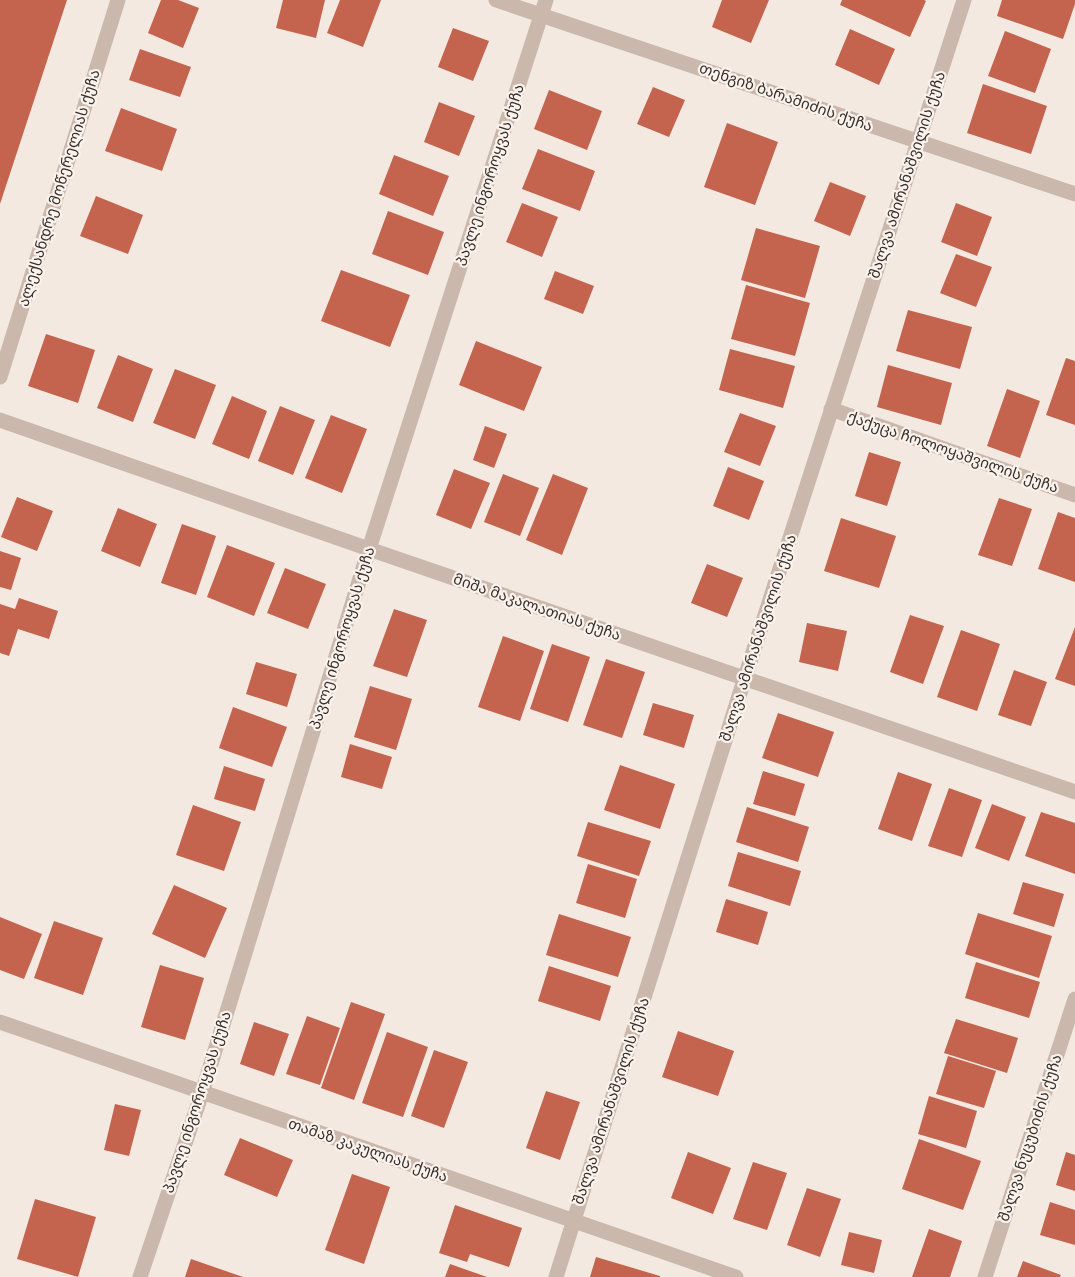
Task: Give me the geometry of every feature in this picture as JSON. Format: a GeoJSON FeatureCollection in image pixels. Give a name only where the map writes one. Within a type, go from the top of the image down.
{"type":"FeatureCollection","features":[{"type":"Feature","properties":{"kind":"street","name":"ალექსანდრე მოწერელიას ქუჩა"},"geometry":{"type":"LineString","coordinates":[[0,377],[118,0]]}},
{"type":"Feature","properties":{"kind":"street","name":"თენგიზ ბარამიძის ქუჩა"},"geometry":{"type":"LineString","coordinates":[[496,0],[543,8],[918,142],[1075,194]]}},
{"type":"Feature","properties":{"kind":"street","name":"შალვა ამირანაშვილის ქუჩა"},"geometry":{"type":"LineString","coordinates":[[556,1277],[745,677],[964,0]]}},
{"type":"Feature","properties":{"kind":"street","name":"პავლე ინგოროყვას ქუჩა"},"geometry":{"type":"LineString","coordinates":[[140,1277],[202,1093],[369,549],[543,8]]}},
{"type":"Feature","properties":{"kind":"street","name":"ქაქუცა ჩოლოყაშვილის ქუჩა"},"geometry":{"type":"LineString","coordinates":[[831,409],[1075,495]]}},
{"type":"Feature","properties":{"kind":"street","name":"მიშა მაკალათიას ქუჩა"},"geometry":{"type":"LineString","coordinates":[[0,420],[1075,792]]}},
{"type":"Feature","properties":{"kind":"street","name":"შალვა ნუცუბიძის ქუჩა"},"geometry":{"type":"LineString","coordinates":[[985,1277],[1075,999]]}},
{"type":"Feature","properties":{"kind":"street","name":"თამაზ კაკულიას ქუჩა"},"geometry":{"type":"LineString","coordinates":[[0,1022],[736,1277]]}},
{"type":"Feature","properties":{"kind":"building"},"geometry":{"type":"Polygon","coordinates":[[[0,0],[67,0],[0,204],[0,0]]]}},
{"type":"Feature","properties":{"kind":"building"},"geometry":{"type":"Polygon","coordinates":[[[161,0],[178,0],[199,8],[183,48],[148,33],[161,0]]]}},
{"type":"Feature","properties":{"kind":"building"},"geometry":{"type":"Polygon","coordinates":[[[283,0],[325,0],[316,38],[276,28],[283,0]]]}},
{"type":"Feature","properties":{"kind":"building"},"geometry":{"type":"Polygon","coordinates":[[[340,0],[381,0],[363,47],[327,33],[340,0]]]}},
{"type":"Feature","properties":{"kind":"building"},"geometry":{"type":"Polygon","coordinates":[[[722,0],[769,0],[751,43],[712,27],[722,0]]]}},
{"type":"Feature","properties":{"kind":"building"},"geometry":{"type":"Polygon","coordinates":[[[842,0],[926,1],[910,37],[840,5],[842,0]]]}},
{"type":"Feature","properties":{"kind":"building"},"geometry":{"type":"Polygon","coordinates":[[[1002,0],[1075,0],[1075,4],[1063,39],[997,16],[1002,0]]]}},
{"type":"Feature","properties":{"kind":"building"},"geometry":{"type":"Polygon","coordinates":[[[453,28],[489,41],[473,81],[438,67],[453,28]]]}},
{"type":"Feature","properties":{"kind":"building"},"geometry":{"type":"Polygon","coordinates":[[[850,29],[895,49],[879,85],[835,65],[850,29]]]}},
{"type":"Feature","properties":{"kind":"building"},"geometry":{"type":"Polygon","coordinates":[[[1005,31],[1051,49],[1035,93],[988,76],[1005,31]]]}},
{"type":"Feature","properties":{"kind":"building"},"geometry":{"type":"Polygon","coordinates":[[[140,49],[191,67],[180,97],[129,80],[140,49]]]}},
{"type":"Feature","properties":{"kind":"building"},"geometry":{"type":"Polygon","coordinates":[[[983,84],[1047,106],[1031,154],[967,133],[983,84]]]}},
{"type":"Feature","properties":{"kind":"building"},"geometry":{"type":"Polygon","coordinates":[[[653,87],[685,100],[669,137],[637,124],[653,87]]]}},
{"type":"Feature","properties":{"kind":"building"},"geometry":{"type":"Polygon","coordinates":[[[549,90],[602,111],[587,150],[534,129],[549,90]]]}},
{"type":"Feature","properties":{"kind":"building"},"geometry":{"type":"Polygon","coordinates":[[[439,102],[475,116],[459,156],[424,142],[439,102]]]}},
{"type":"Feature","properties":{"kind":"building"},"geometry":{"type":"Polygon","coordinates":[[[121,108],[177,129],[162,171],[105,151],[121,108]]]}},
{"type":"Feature","properties":{"kind":"building"},"geometry":{"type":"Polygon","coordinates":[[[727,123],[778,142],[755,205],[704,187],[727,123]]]}},
{"type":"Feature","properties":{"kind":"building"},"geometry":{"type":"Polygon","coordinates":[[[538,149],[595,171],[580,211],[522,189],[538,149]]]}},
{"type":"Feature","properties":{"kind":"building"},"geometry":{"type":"Polygon","coordinates":[[[394,155],[449,176],[433,216],[379,194],[394,155]]]}},
{"type":"Feature","properties":{"kind":"building"},"geometry":{"type":"Polygon","coordinates":[[[830,182],[866,196],[850,236],[814,221],[830,182]]]}},
{"type":"Feature","properties":{"kind":"building"},"geometry":{"type":"Polygon","coordinates":[[[96,196],[143,215],[128,254],[80,236],[96,196]]]}},
{"type":"Feature","properties":{"kind":"building"},"geometry":{"type":"Polygon","coordinates":[[[522,203],[558,217],[542,257],[506,242],[522,203]]]}},
{"type":"Feature","properties":{"kind":"building"},"geometry":{"type":"Polygon","coordinates":[[[956,203],[992,217],[977,256],[941,242],[956,203]]]}},
{"type":"Feature","properties":{"kind":"building"},"geometry":{"type":"Polygon","coordinates":[[[388,211],[444,232],[428,275],[372,254],[388,211]]]}},
{"type":"Feature","properties":{"kind":"building"},"geometry":{"type":"Polygon","coordinates":[[[756,228],[820,246],[805,298],[741,280],[756,228]]]}},
{"type":"Feature","properties":{"kind":"building"},"geometry":{"type":"Polygon","coordinates":[[[956,254],[992,267],[976,307],[940,293],[956,254]]]}},
{"type":"Feature","properties":{"kind":"building"},"geometry":{"type":"Polygon","coordinates":[[[341,270],[410,295],[390,347],[321,321],[341,270]]]}},
{"type":"Feature","properties":{"kind":"building"},"geometry":{"type":"Polygon","coordinates":[[[555,271],[594,286],[583,314],[544,299],[555,271]]]}},
{"type":"Feature","properties":{"kind":"building"},"geometry":{"type":"Polygon","coordinates":[[[746,285],[810,303],[795,356],[731,339],[746,285]]]}},
{"type":"Feature","properties":{"kind":"building"},"geometry":{"type":"Polygon","coordinates":[[[908,310],[972,327],[960,369],[896,351],[908,310]]]}},
{"type":"Feature","properties":{"kind":"building"},"geometry":{"type":"Polygon","coordinates":[[[46,334],[95,350],[78,403],[28,386],[46,334]]]}},
{"type":"Feature","properties":{"kind":"building"},"geometry":{"type":"Polygon","coordinates":[[[476,341],[542,367],[524,411],[459,385],[476,341]]]}},
{"type":"Feature","properties":{"kind":"building"},"geometry":{"type":"Polygon","coordinates":[[[730,349],[795,366],[783,408],[719,390],[730,349]]]}},
{"type":"Feature","properties":{"kind":"building"},"geometry":{"type":"Polygon","coordinates":[[[118,355],[153,369],[133,422],[97,408],[118,355]]]}},
{"type":"Feature","properties":{"kind":"building"},"geometry":{"type":"Polygon","coordinates":[[[1066,358],[1075,361],[1075,425],[1046,415],[1066,358]]]}},
{"type":"Feature","properties":{"kind":"building"},"geometry":{"type":"Polygon","coordinates":[[[888,365],[952,383],[941,425],[877,407],[888,365]]]}},
{"type":"Feature","properties":{"kind":"building"},"geometry":{"type":"Polygon","coordinates":[[[175,369],[216,385],[195,439],[153,423],[175,369]]]}},
{"type":"Feature","properties":{"kind":"building"},"geometry":{"type":"Polygon","coordinates":[[[1007,389],[1040,401],[1020,458],[987,446],[1007,389]]]}},
{"type":"Feature","properties":{"kind":"building"},"geometry":{"type":"Polygon","coordinates":[[[232,396],[267,411],[249,459],[212,444],[232,396]]]}},
{"type":"Feature","properties":{"kind":"building"},"geometry":{"type":"Polygon","coordinates":[[[280,406],[315,420],[293,475],[258,461],[280,406]]]}},
{"type":"Feature","properties":{"kind":"building"},"geometry":{"type":"Polygon","coordinates":[[[740,413],[776,426],[760,466],[724,452],[740,413]]]}},
{"type":"Feature","properties":{"kind":"building"},"geometry":{"type":"Polygon","coordinates":[[[331,415],[367,429],[342,493],[305,478],[331,415]]]}},
{"type":"Feature","properties":{"kind":"building"},"geometry":{"type":"Polygon","coordinates":[[[485,426],[507,434],[494,468],[473,460],[485,426]]]}},
{"type":"Feature","properties":{"kind":"building"},"geometry":{"type":"Polygon","coordinates":[[[869,452],[901,462],[887,506],[855,496],[869,452]]]}},
{"type":"Feature","properties":{"kind":"building"},"geometry":{"type":"Polygon","coordinates":[[[728,467],[764,481],[749,520],[713,506],[728,467]]]}},
{"type":"Feature","properties":{"kind":"building"},"geometry":{"type":"Polygon","coordinates":[[[454,469],[490,483],[471,529],[436,515],[454,469]]]}},
{"type":"Feature","properties":{"kind":"building"},"geometry":{"type":"Polygon","coordinates":[[[503,474],[539,488],[520,536],[484,522],[503,474]]]}},
{"type":"Feature","properties":{"kind":"building"},"geometry":{"type":"Polygon","coordinates":[[[553,474],[588,488],[562,555],[526,540],[553,474]]]}},
{"type":"Feature","properties":{"kind":"building"},"geometry":{"type":"Polygon","coordinates":[[[17,497],[53,511],[37,551],[1,537],[17,497]]]}},
{"type":"Feature","properties":{"kind":"building"},"geometry":{"type":"Polygon","coordinates":[[[999,498],[1032,509],[1012,566],[978,555],[999,498]]]}},
{"type":"Feature","properties":{"kind":"building"},"geometry":{"type":"Polygon","coordinates":[[[118,508],[157,524],[140,567],[101,551],[118,508]]]}},
{"type":"Feature","properties":{"kind":"building"},"geometry":{"type":"Polygon","coordinates":[[[1058,512],[1075,518],[1075,582],[1038,569],[1058,512]]]}},
{"type":"Feature","properties":{"kind":"building"},"geometry":{"type":"Polygon","coordinates":[[[841,518],[896,536],[879,588],[824,571],[841,518]]]}},
{"type":"Feature","properties":{"kind":"building"},"geometry":{"type":"Polygon","coordinates":[[[182,524],[216,536],[196,595],[161,583],[182,524]]]}},
{"type":"Feature","properties":{"kind":"building"},"geometry":{"type":"Polygon","coordinates":[[[227,545],[275,563],[254,616],[207,597],[227,545]]]}},
{"type":"Feature","properties":{"kind":"building"},"geometry":{"type":"Polygon","coordinates":[[[0,551],[21,558],[11,590],[0,587],[0,551]]]}},
{"type":"Feature","properties":{"kind":"building"},"geometry":{"type":"Polygon","coordinates":[[[707,564],[743,578],[727,617],[691,603],[707,564]]]}},
{"type":"Feature","properties":{"kind":"building"},"geometry":{"type":"Polygon","coordinates":[[[285,568],[326,584],[308,629],[267,613],[285,568]]]}},
{"type":"Feature","properties":{"kind":"building"},"geometry":{"type":"Polygon","coordinates":[[[19,598],[58,611],[49,639],[18,629],[9,656],[0,653],[0,604],[15,609],[19,598]]]}},
{"type":"Feature","properties":{"kind":"building"},"geometry":{"type":"Polygon","coordinates":[[[394,609],[427,620],[407,677],[373,666],[394,609]]]}},
{"type":"Feature","properties":{"kind":"building"},"geometry":{"type":"Polygon","coordinates":[[[910,615],[944,626],[923,684],[890,672],[910,615]]]}},
{"type":"Feature","properties":{"kind":"building"},"geometry":{"type":"Polygon","coordinates":[[[807,623],[847,631],[838,671],[799,662],[807,623]]]}},
{"type":"Feature","properties":{"kind":"building"},"geometry":{"type":"Polygon","coordinates":[[[1075,627],[1075,686],[1055,679],[1075,627]]]}},
{"type":"Feature","properties":{"kind":"building"},"geometry":{"type":"Polygon","coordinates":[[[961,630],[1000,644],[977,711],[937,697],[961,630]]]}},
{"type":"Feature","properties":{"kind":"building"},"geometry":{"type":"Polygon","coordinates":[[[503,636],[544,651],[520,721],[478,707],[503,636]]]}},
{"type":"Feature","properties":{"kind":"building"},"geometry":{"type":"Polygon","coordinates":[[[552,644],[590,657],[568,722],[530,709],[552,644]]]}},
{"type":"Feature","properties":{"kind":"building"},"geometry":{"type":"Polygon","coordinates":[[[606,659],[645,672],[622,738],[583,725],[606,659]]]}},
{"type":"Feature","properties":{"kind":"building"},"geometry":{"type":"Polygon","coordinates":[[[256,662],[297,674],[287,707],[246,694],[256,662]]]}},
{"type":"Feature","properties":{"kind":"building"},"geometry":{"type":"Polygon","coordinates":[[[1014,670],[1047,682],[1031,726],[998,715],[1014,670]]]}},
{"type":"Feature","properties":{"kind":"building"},"geometry":{"type":"Polygon","coordinates":[[[370,686],[412,699],[396,750],[354,737],[370,686]]]}},
{"type":"Feature","properties":{"kind":"building"},"geometry":{"type":"Polygon","coordinates":[[[653,703],[694,715],[684,748],[643,735],[653,703]]]}},
{"type":"Feature","properties":{"kind":"building"},"geometry":{"type":"Polygon","coordinates":[[[233,707],[287,727],[272,767],[219,748],[233,707]]]}},
{"type":"Feature","properties":{"kind":"building"},"geometry":{"type":"Polygon","coordinates":[[[778,713],[834,732],[818,777],[762,758],[778,713]]]}},
{"type":"Feature","properties":{"kind":"building"},"geometry":{"type":"Polygon","coordinates":[[[350,744],[392,757],[382,789],[341,777],[350,744]]]}},
{"type":"Feature","properties":{"kind":"building"},"geometry":{"type":"Polygon","coordinates":[[[620,765],[675,784],[660,829],[604,810],[620,765]]]}},
{"type":"Feature","properties":{"kind":"building"},"geometry":{"type":"Polygon","coordinates":[[[224,766],[265,779],[255,811],[214,799],[224,766]]]}},
{"type":"Feature","properties":{"kind":"building"},"geometry":{"type":"Polygon","coordinates":[[[763,771],[805,784],[795,816],[753,804],[763,771]]]}},
{"type":"Feature","properties":{"kind":"building"},"geometry":{"type":"Polygon","coordinates":[[[898,772],[932,784],[912,841],[878,829],[898,772]]]}},
{"type":"Feature","properties":{"kind":"building"},"geometry":{"type":"Polygon","coordinates":[[[949,788],[982,800],[962,857],[928,846],[949,788]]]}},
{"type":"Feature","properties":{"kind":"building"},"geometry":{"type":"Polygon","coordinates":[[[992,804],[1026,817],[1009,861],[975,848],[992,804]]]}},
{"type":"Feature","properties":{"kind":"building"},"geometry":{"type":"Polygon","coordinates":[[[193,805],[241,822],[224,871],[176,855],[193,805]]]}},
{"type":"Feature","properties":{"kind":"building"},"geometry":{"type":"Polygon","coordinates":[[[747,807],[809,827],[798,862],[736,842],[747,807]]]}},
{"type":"Feature","properties":{"kind":"building"},"geometry":{"type":"Polygon","coordinates":[[[1041,812],[1075,823],[1075,874],[1025,856],[1041,812]]]}},
{"type":"Feature","properties":{"kind":"building"},"geometry":{"type":"Polygon","coordinates":[[[588,822],[651,841],[639,876],[577,856],[588,822]]]}},
{"type":"Feature","properties":{"kind":"building"},"geometry":{"type":"Polygon","coordinates":[[[738,852],[801,871],[790,906],[728,886],[738,852]]]}},
{"type":"Feature","properties":{"kind":"building"},"geometry":{"type":"Polygon","coordinates":[[[588,864],[637,879],[625,918],[576,903],[588,864]]]}},
{"type":"Feature","properties":{"kind":"building"},"geometry":{"type":"Polygon","coordinates":[[[1023,882],[1064,894],[1054,927],[1013,914],[1023,882]]]}},
{"type":"Feature","properties":{"kind":"building"},"geometry":{"type":"Polygon","coordinates":[[[174,885],[227,908],[205,958],[152,934],[174,885]]]}},
{"type":"Feature","properties":{"kind":"building"},"geometry":{"type":"Polygon","coordinates":[[[726,899],[768,912],[758,945],[716,932],[726,899]]]}},
{"type":"Feature","properties":{"kind":"building"},"geometry":{"type":"Polygon","coordinates":[[[978,913],[1052,936],[1039,978],[965,954],[978,913]]]}},
{"type":"Feature","properties":{"kind":"building"},"geometry":{"type":"Polygon","coordinates":[[[559,914],[631,937],[618,977],[546,955],[559,914]]]}},
{"type":"Feature","properties":{"kind":"building"},"geometry":{"type":"Polygon","coordinates":[[[0,917],[42,934],[24,979],[0,970],[0,917]]]}},
{"type":"Feature","properties":{"kind":"building"},"geometry":{"type":"Polygon","coordinates":[[[54,921],[103,938],[83,995],[34,978],[54,921]]]}},
{"type":"Feature","properties":{"kind":"building"},"geometry":{"type":"Polygon","coordinates":[[[976,962],[1040,982],[1029,1018],[965,998],[976,962]]]}},
{"type":"Feature","properties":{"kind":"building"},"geometry":{"type":"Polygon","coordinates":[[[160,965],[204,978],[185,1040],[141,1027],[160,965]]]}},
{"type":"Feature","properties":{"kind":"building"},"geometry":{"type":"Polygon","coordinates":[[[549,966],[611,986],[600,1021],[538,1001],[549,966]]]}},
{"type":"Feature","properties":{"kind":"building"},"geometry":{"type":"Polygon","coordinates":[[[351,1002],[385,1014],[354,1100],[321,1088],[351,1002]]]}},
{"type":"Feature","properties":{"kind":"building"},"geometry":{"type":"Polygon","coordinates":[[[307,1016],[340,1028],[320,1085],[286,1074],[307,1016]]]}},
{"type":"Feature","properties":{"kind":"building"},"geometry":{"type":"Polygon","coordinates":[[[956,1019],[1018,1038],[1007,1073],[944,1053],[956,1019]]]}},
{"type":"Feature","properties":{"kind":"building"},"geometry":{"type":"Polygon","coordinates":[[[254,1022],[289,1034],[274,1076],[240,1064],[254,1022]]]}},
{"type":"Feature","properties":{"kind":"building"},"geometry":{"type":"Polygon","coordinates":[[[678,1031],[734,1051],[718,1096],[662,1077],[678,1031]]]}},
{"type":"Feature","properties":{"kind":"building"},"geometry":{"type":"Polygon","coordinates":[[[387,1032],[428,1047],[403,1117],[362,1103],[387,1032]]]}},
{"type":"Feature","properties":{"kind":"building"},"geometry":{"type":"Polygon","coordinates":[[[434,1050],[468,1062],[444,1128],[411,1116],[434,1050]]]}},
{"type":"Feature","properties":{"kind":"building"},"geometry":{"type":"Polygon","coordinates":[[[948,1056],[996,1071],[984,1108],[936,1094],[948,1056]]]}},
{"type":"Feature","properties":{"kind":"building"},"geometry":{"type":"Polygon","coordinates":[[[546,1091],[580,1102],[560,1160],[526,1148],[546,1091]]]}},
{"type":"Feature","properties":{"kind":"building"},"geometry":{"type":"Polygon","coordinates":[[[929,1096],[977,1111],[966,1148],[918,1134],[929,1096]]]}},
{"type":"Feature","properties":{"kind":"building"},"geometry":{"type":"Polygon","coordinates":[[[115,1104],[141,1110],[129,1156],[104,1150],[115,1104]]]}},
{"type":"Feature","properties":{"kind":"building"},"geometry":{"type":"Polygon","coordinates":[[[240,1138],[293,1160],[277,1197],[224,1175],[240,1138]]]}},
{"type":"Feature","properties":{"kind":"building"},"geometry":{"type":"Polygon","coordinates":[[[919,1139],[981,1161],[963,1210],[902,1189],[919,1139]]]}},
{"type":"Feature","properties":{"kind":"building"},"geometry":{"type":"Polygon","coordinates":[[[688,1152],[731,1168],[713,1214],[671,1198],[688,1152]]]}},
{"type":"Feature","properties":{"kind":"building"},"geometry":{"type":"Polygon","coordinates":[[[1066,1152],[1075,1155],[1075,1191],[1056,1185],[1066,1152]]]}},
{"type":"Feature","properties":{"kind":"building"},"geometry":{"type":"Polygon","coordinates":[[[753,1162],[787,1173],[767,1230],[733,1219],[753,1162]]]}},
{"type":"Feature","properties":{"kind":"building"},"geometry":{"type":"Polygon","coordinates":[[[352,1174],[390,1187],[364,1264],[325,1250],[352,1174]]]}},
{"type":"Feature","properties":{"kind":"building"},"geometry":{"type":"Polygon","coordinates":[[[807,1188],[841,1199],[820,1257],[787,1245],[807,1188]]]}},
{"type":"Feature","properties":{"kind":"building"},"geometry":{"type":"Polygon","coordinates":[[[35,1199],[96,1217],[78,1277],[17,1259],[35,1199]]]}},
{"type":"Feature","properties":{"kind":"building"},"geometry":{"type":"Polygon","coordinates":[[[1050,1202],[1075,1210],[1075,1245],[1040,1235],[1050,1202]]]}},
{"type":"Feature","properties":{"kind":"building"},"geometry":{"type":"Polygon","coordinates":[[[455,1205],[522,1228],[509,1267],[470,1254],[467,1262],[439,1253],[455,1205]]]}},
{"type":"Feature","properties":{"kind":"building"},"geometry":{"type":"Polygon","coordinates":[[[929,1229],[962,1241],[950,1277],[912,1277],[929,1229]]]}},
{"type":"Feature","properties":{"kind":"building"},"geometry":{"type":"Polygon","coordinates":[[[849,1232],[882,1240],[874,1273],[841,1265],[849,1232]]]}},
{"type":"Feature","properties":{"kind":"building"},"geometry":{"type":"Polygon","coordinates":[[[596,1257],[660,1276],[660,1277],[590,1277],[596,1257]]]}},
{"type":"Feature","properties":{"kind":"building"},"geometry":{"type":"Polygon","coordinates":[[[191,1259],[243,1277],[185,1277],[191,1259]]]}},
{"type":"Feature","properties":{"kind":"building"},"geometry":{"type":"Polygon","coordinates":[[[1023,1261],[1061,1275],[1060,1277],[1017,1277],[1023,1261]]]}},
{"type":"Feature","properties":{"kind":"building"},"geometry":{"type":"Polygon","coordinates":[[[450,1264],[487,1277],[445,1277],[450,1264]]]}}]}
